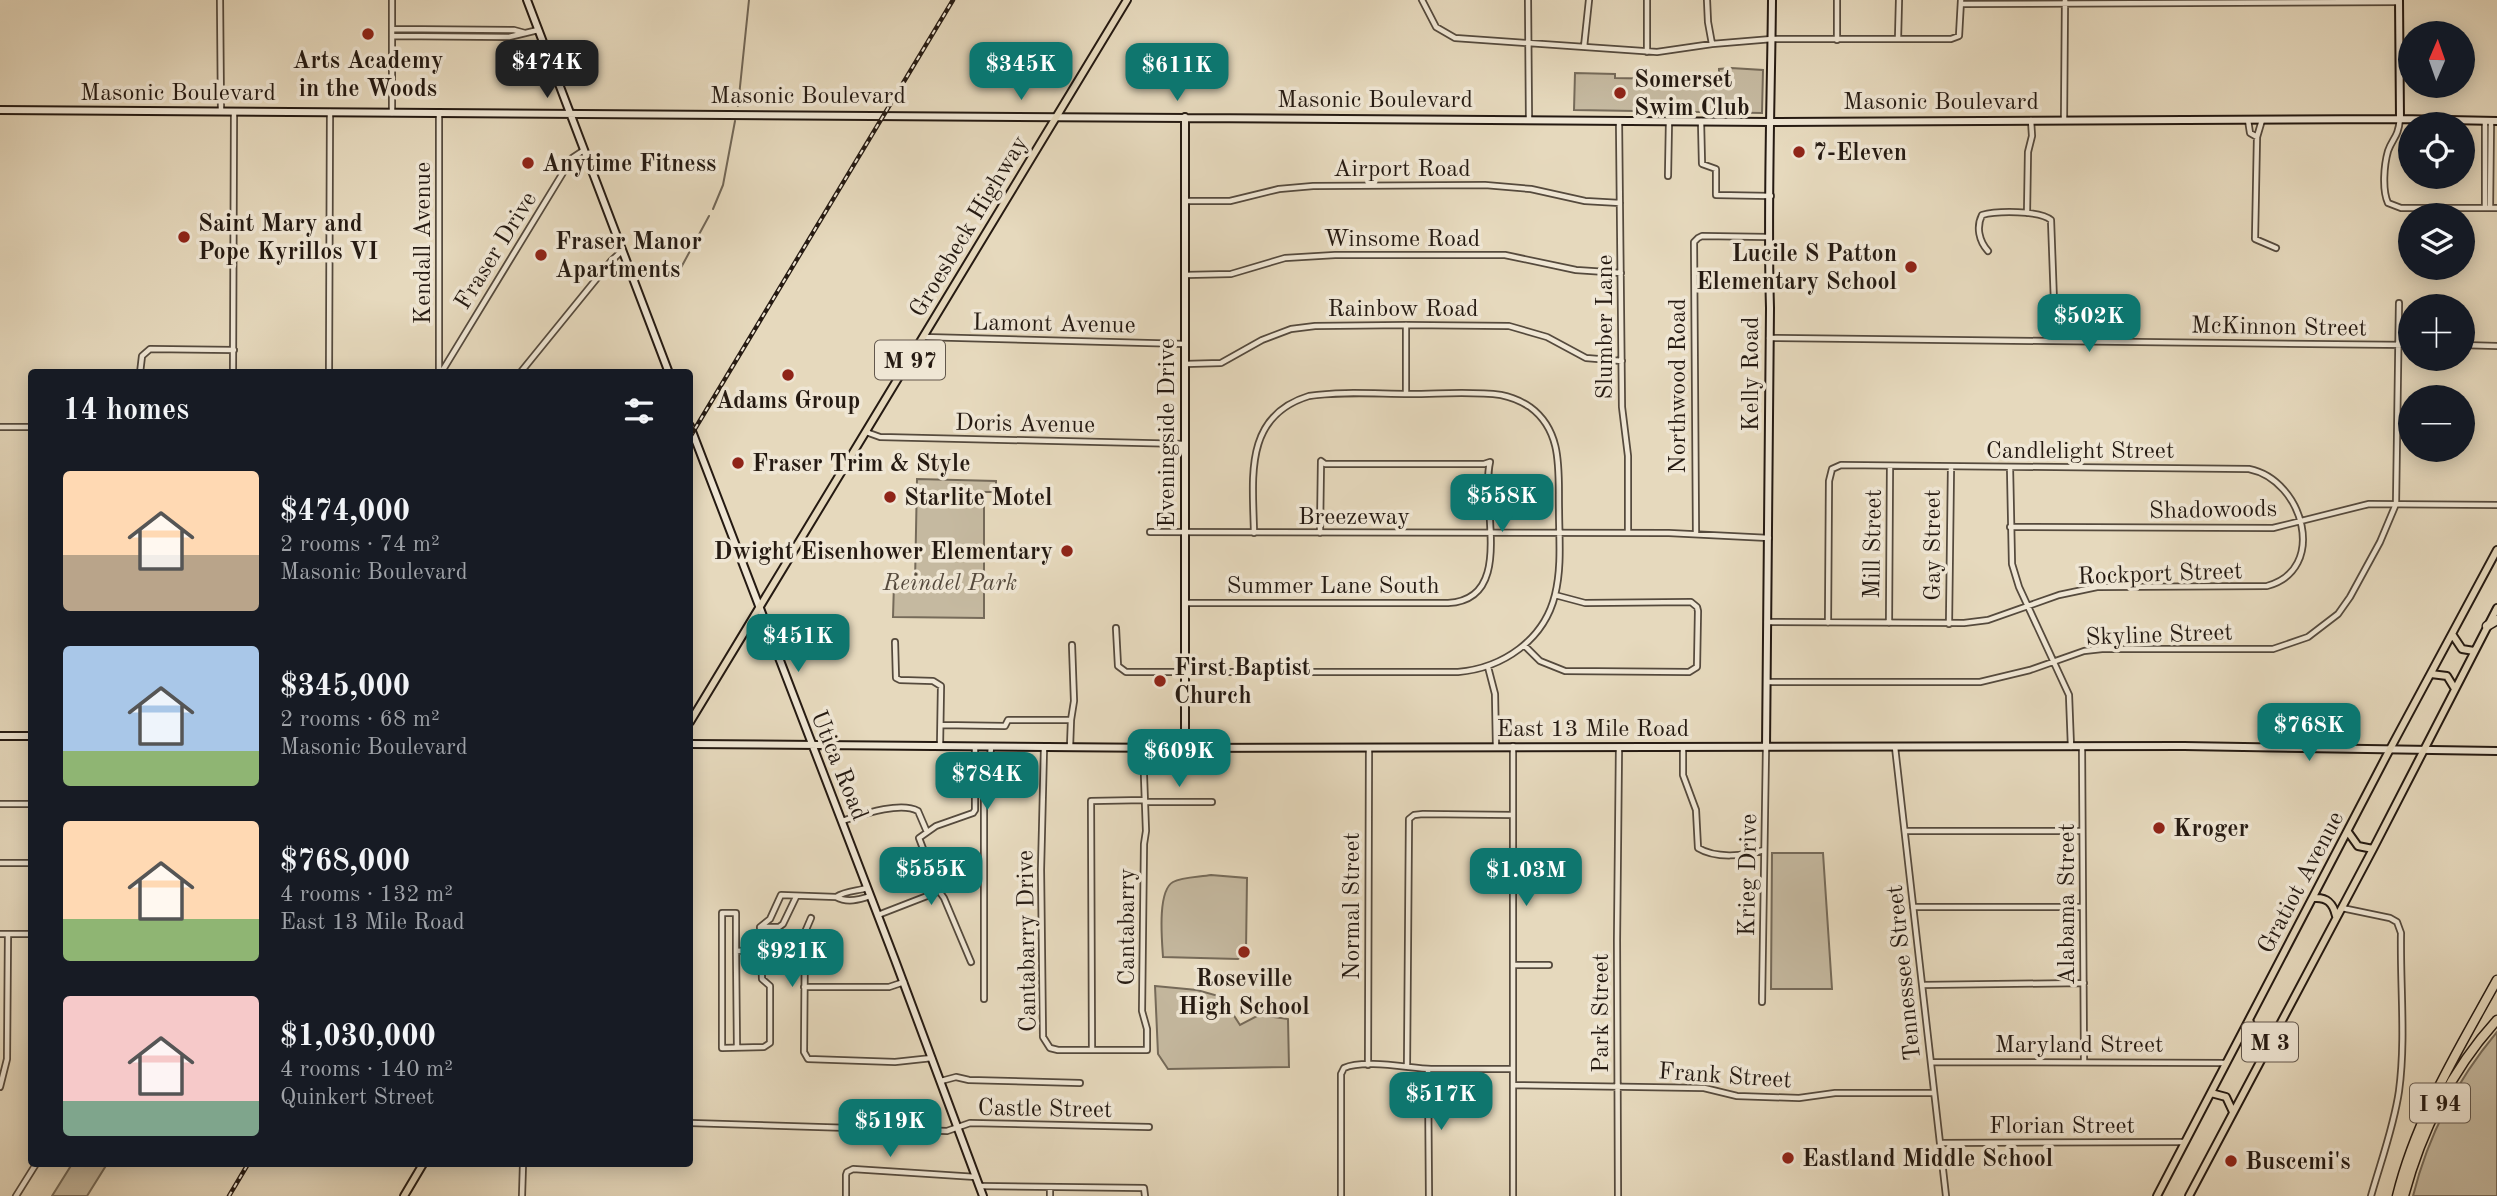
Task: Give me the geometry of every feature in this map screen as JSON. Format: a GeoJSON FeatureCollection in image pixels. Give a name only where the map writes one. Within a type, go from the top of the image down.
{"type":"FeatureCollection","features":[{"type":"Feature","properties":{"kind":"highway"},"geometry":{"type":"LineString","coordinates":[[2487,626],[2497,621]]}},
{"type":"Feature","properties":{"kind":"highway"},"geometry":{"type":"LineString","coordinates":[[2397,1196],[2409,1155],[2428,1108],[2497,980]]}},
{"type":"Feature","properties":{"kind":"highway","name":"I 94"},"geometry":{"type":"LineString","coordinates":[[2404,1196],[2432,1116],[2469,1055],[2497,1020]]}},
{"type":"Feature","properties":{"kind":"main road","name":"Groesbeck Highway"},"geometry":{"type":"LineString","coordinates":[[693,717],[1127,0]]}},
{"type":"Feature","properties":{"kind":"main road","name":"Gratiot Avenue"},"geometry":{"type":"LineString","coordinates":[[2157,1196],[2497,550]]}},
{"type":"Feature","properties":{"kind":"main road","name":"Gratiot Avenue"},"geometry":{"type":"LineString","coordinates":[[2189,1196],[2497,608]]}},
{"type":"Feature","properties":{"kind":"main road"},"geometry":{"type":"LineString","coordinates":[[2452,634],[2462,649],[2474,651]]}},
{"type":"Feature","properties":{"kind":"main road"},"geometry":{"type":"LineString","coordinates":[[2431,674],[2447,676],[2455,689]]}},
{"type":"Feature","properties":{"kind":"main road"},"geometry":{"type":"LineString","coordinates":[[2348,832],[2358,846],[2373,849]]}},
{"type":"Feature","properties":{"kind":"main road"},"geometry":{"type":"LineString","coordinates":[[2314,898],[2330,901],[2336,916]]}},
{"type":"Feature","properties":{"kind":"main road"},"geometry":{"type":"LineString","coordinates":[[2249,1020],[2256,1036],[2271,1041]]}},
{"type":"Feature","properties":{"kind":"main road"},"geometry":{"type":"LineString","coordinates":[[2211,1093],[2225,1097],[2233,1112]]}},
{"type":"Feature","properties":{"kind":"main road"},"geometry":{"type":"LineString","coordinates":[[404,1196],[421,1167]]}},
{"type":"Feature","properties":{"kind":"street"},"geometry":{"type":"LineString","coordinates":[[220,0],[221,111]]}},
{"type":"Feature","properties":{"kind":"street"},"geometry":{"type":"LineString","coordinates":[[392,0],[392,113]]}},
{"type":"Feature","properties":{"kind":"street"},"geometry":{"type":"LineString","coordinates":[[527,0],[668,369]]}},
{"type":"Feature","properties":{"kind":"street"},"geometry":{"type":"LineString","coordinates":[[1422,0],[1436,27],[1447,36],[1647,52],[1772,39],[1951,39],[1959,36],[1961,2],[2399,1],[2400,112]]}},
{"type":"Feature","properties":{"kind":"street"},"geometry":{"type":"LineString","coordinates":[[1528,0],[1529,119]]}},
{"type":"Feature","properties":{"kind":"street"},"geometry":{"type":"LineString","coordinates":[[1584,47],[1589,0]]}},
{"type":"Feature","properties":{"kind":"street"},"geometry":{"type":"LineString","coordinates":[[1647,0],[1647,52]]}},
{"type":"Feature","properties":{"kind":"street"},"geometry":{"type":"LineString","coordinates":[[1707,0],[1707,22],[1712,44]]}},
{"type":"Feature","properties":{"kind":"street","name":"Kelly Road"},"geometry":{"type":"LineString","coordinates":[[1766,748],[1772,0]]}},
{"type":"Feature","properties":{"kind":"street"},"geometry":{"type":"LineString","coordinates":[[1837,0],[1837,40]]}},
{"type":"Feature","properties":{"kind":"street"},"geometry":{"type":"LineString","coordinates":[[1898,39],[1899,0]]}},
{"type":"Feature","properties":{"kind":"street"},"geometry":{"type":"LineString","coordinates":[[2064,120],[2065,3]]}},
{"type":"Feature","properties":{"kind":"street"},"geometry":{"type":"LineString","coordinates":[[392,29],[514,30],[526,33]]}},
{"type":"Feature","properties":{"kind":"street"},"geometry":{"type":"LineString","coordinates":[[392,36],[509,37],[538,30]]}},
{"type":"Feature","properties":{"kind":"street","name":"Masonic Boulevard"},"geometry":{"type":"LineString","coordinates":[[0,110],[1771,122],[2398,119]]}},
{"type":"Feature","properties":{"kind":"street"},"geometry":{"type":"LineString","coordinates":[[233,369],[234,111]]}},
{"type":"Feature","properties":{"kind":"street"},"geometry":{"type":"LineString","coordinates":[[329,369],[330,112]]}},
{"type":"Feature","properties":{"kind":"street","name":"Kendall Avenue"},"geometry":{"type":"LineString","coordinates":[[439,113],[440,369]]}},
{"type":"Feature","properties":{"kind":"street","name":"Eveningside Drive"},"geometry":{"type":"LineString","coordinates":[[1185,117],[1185,748]]}},
{"type":"Feature","properties":{"kind":"street"},"geometry":{"type":"LineString","coordinates":[[2027,213],[2031,120]]}},
{"type":"Feature","properties":{"kind":"street"},"geometry":{"type":"LineString","coordinates":[[2248,120],[2250,134],[2257,137]]}},
{"type":"Feature","properties":{"kind":"street"},"geometry":{"type":"LineString","coordinates":[[2262,120],[2257,137],[2255,239],[2276,248]]}},
{"type":"Feature","properties":{"kind":"street","name":"Slumber Lane"},"geometry":{"type":"LineString","coordinates":[[1619,121],[1622,422],[1628,456],[1628,533]]}},
{"type":"Feature","properties":{"kind":"street"},"geometry":{"type":"LineString","coordinates":[[1668,176],[1669,121]]}},
{"type":"Feature","properties":{"kind":"street"},"geometry":{"type":"LineString","coordinates":[[1701,121],[1702,164],[1716,169],[1716,195],[1770,195]]}},
{"type":"Feature","properties":{"kind":"street"},"geometry":{"type":"LineString","coordinates":[[2487,208],[2487,153],[2491,121]]}},
{"type":"Feature","properties":{"kind":"street"},"geometry":{"type":"LineString","coordinates":[[2398,134],[2386,159],[2385,193],[2388,203],[2401,208],[2497,208]]}},
{"type":"Feature","properties":{"kind":"street","name":"Fraser Drive"},"geometry":{"type":"LineString","coordinates":[[442,369],[572,158],[584,150]]}},
{"type":"Feature","properties":{"kind":"street","name":"Airport Road"},"geometry":{"type":"LineString","coordinates":[[1184,201],[1230,201],[1272,190],[1313,186],[1485,185],[1531,188],[1585,201],[1620,203]]}},
{"type":"Feature","properties":{"kind":"street"},"geometry":{"type":"LineString","coordinates":[[1989,251],[1981,243],[1979,222],[1982,215],[2027,213],[2046,216],[2052,223],[2054,302],[2051,341]]}},
{"type":"Feature","properties":{"kind":"street","name":"Northwood Road"},"geometry":{"type":"LineString","coordinates":[[1696,534],[1694,244],[1696,239],[1702,236],[1768,237]]}},
{"type":"Feature","properties":{"kind":"street"},"geometry":{"type":"LineString","coordinates":[[523,369],[622,250]]}},
{"type":"Feature","properties":{"kind":"street","name":"Winsome Road"},"geometry":{"type":"LineString","coordinates":[[1184,275],[1231,274],[1273,261],[1307,255],[1505,256],[1576,270],[1621,273]]}},
{"type":"Feature","properties":{"kind":"street"},"geometry":{"type":"LineString","coordinates":[[1406,325],[1406,394]]}},
{"type":"Feature","properties":{"kind":"street","name":"Rainbow Road"},"geometry":{"type":"LineString","coordinates":[[1185,364],[1221,362],[1262,340],[1291,329],[1315,326],[1406,325],[1509,326],[1547,337],[1586,358],[1622,361]]}},
{"type":"Feature","properties":{"kind":"street","name":"Lamont Avenue"},"geometry":{"type":"LineString","coordinates":[[923,337],[1185,344]]}},
{"type":"Feature","properties":{"kind":"street","name":"McKinnon Street"},"geometry":{"type":"LineString","coordinates":[[1769,338],[2398,345]]}},
{"type":"Feature","properties":{"kind":"street"},"geometry":{"type":"LineString","coordinates":[[2475,345],[2497,346]]}},
{"type":"Feature","properties":{"kind":"street"},"geometry":{"type":"LineString","coordinates":[[140,369],[142,356],[150,349],[233,350]]}},
{"type":"Feature","properties":{"kind":"street"},"geometry":{"type":"LineString","coordinates":[[2396,503],[2399,371]]}},
{"type":"Feature","properties":{"kind":"street"},"geometry":{"type":"LineString","coordinates":[[1116,628],[1117,662],[1123,671],[1458,672],[1488,667],[1524,645],[1543,622],[1555,595],[1559,570],[1558,458],[1550,430],[1531,408],[1507,397],[1484,394],[1309,396],[1287,404],[1268,422],[1258,441],[1255,457],[1254,533]]}},
{"type":"Feature","properties":{"kind":"street"},"geometry":{"type":"LineString","coordinates":[[0,427],[28,427]]}},
{"type":"Feature","properties":{"kind":"street","name":"Doris Avenue"},"geometry":{"type":"LineString","coordinates":[[866,432],[880,437],[1185,444]]}},
{"type":"Feature","properties":{"kind":"street","name":"Utica Road"},"geometry":{"type":"LineString","coordinates":[[693,434],[758,609],[904,982],[983,1196]]}},
{"type":"Feature","properties":{"kind":"street"},"geometry":{"type":"LineString","coordinates":[[1320,533],[1321,461],[1325,464],[1490,462],[1489,533]]}},
{"type":"Feature","properties":{"kind":"street","name":"Candlelight Street"},"geometry":{"type":"LineString","coordinates":[[1828,623],[1829,488],[1832,468],[1846,465],[2249,469],[2266,474],[2285,489],[2291,496],[2300,522]]}},
{"type":"Feature","properties":{"kind":"street","name":"Mill Street"},"geometry":{"type":"LineString","coordinates":[[1889,623],[1890,466]]}},
{"type":"Feature","properties":{"kind":"street","name":"Gay Street"},"geometry":{"type":"LineString","coordinates":[[1949,624],[1951,467]]}},
{"type":"Feature","properties":{"kind":"street"},"geometry":{"type":"LineString","coordinates":[[2010,467],[2012,564],[2027,606],[2068,695],[2071,747]]}},
{"type":"Feature","properties":{"kind":"street","name":"Skyline Street"},"geometry":{"type":"LineString","coordinates":[[1767,682],[1964,684],[2004,677],[2084,651],[2273,649],[2297,642],[2317,632],[2345,606],[2380,542],[2396,503]]}},
{"type":"Feature","properties":{"kind":"street","name":"Shadowoods"},"geometry":{"type":"LineString","coordinates":[[2010,527],[2253,529],[2300,522],[2358,505],[2497,505]]}},
{"type":"Feature","properties":{"kind":"street","name":"Rockport Street"},"geometry":{"type":"LineString","coordinates":[[1767,621],[1949,624],[1988,620],[2072,592],[2098,587],[2259,587],[2274,584],[2290,575],[2299,560],[2302,542],[2300,522]]}},
{"type":"Feature","properties":{"kind":"street","name":"Breezeway"},"geometry":{"type":"LineString","coordinates":[[1150,532],[1628,533],[1769,538]]}},
{"type":"Feature","properties":{"kind":"street","name":"Summer Lane South"},"geometry":{"type":"LineString","coordinates":[[1185,603],[1465,601],[1479,593],[1488,577],[1489,533]]}},
{"type":"Feature","properties":{"kind":"street"},"geometry":{"type":"LineString","coordinates":[[1524,645],[1540,661],[1565,671],[1695,670],[1698,662],[1698,611],[1695,605],[1688,602],[1585,603],[1555,595]]}},
{"type":"Feature","properties":{"kind":"street"},"geometry":{"type":"LineString","coordinates":[[895,642],[896,678],[933,681],[941,686],[940,747]]}},
{"type":"Feature","properties":{"kind":"street"},"geometry":{"type":"LineString","coordinates":[[1070,748],[1070,720],[1074,701],[1072,645]]}},
{"type":"Feature","properties":{"kind":"street"},"geometry":{"type":"LineString","coordinates":[[1488,667],[1495,694],[1496,747]]}},
{"type":"Feature","properties":{"kind":"street"},"geometry":{"type":"LineString","coordinates":[[941,725],[1005,726],[1008,720],[1070,720]]}},
{"type":"Feature","properties":{"kind":"street"},"geometry":{"type":"LineString","coordinates":[[0,736],[28,736]]}},
{"type":"Feature","properties":{"kind":"street","name":"East 13 Mile Road"},"geometry":{"type":"LineString","coordinates":[[693,744],[1044,748],[2082,746],[2497,751]]}},
{"type":"Feature","properties":{"kind":"street"},"geometry":{"type":"LineString","coordinates":[[1513,746],[1513,1196]]}},
{"type":"Feature","properties":{"kind":"street","name":"Alabama Street"},"geometry":{"type":"LineString","coordinates":[[2082,746],[2084,1061]]}},
{"type":"Feature","properties":{"kind":"street"},"geometry":{"type":"LineString","coordinates":[[971,962],[919,838],[936,826],[975,810],[975,747]]}},
{"type":"Feature","properties":{"kind":"street"},"geometry":{"type":"LineString","coordinates":[[984,999],[984,782],[991,747]]}},
{"type":"Feature","properties":{"kind":"street","name":"Park Street"},"geometry":{"type":"LineString","coordinates":[[1618,1196],[1619,747]]}},
{"type":"Feature","properties":{"kind":"street","name":"Tennessee Street"},"geometry":{"type":"LineString","coordinates":[[1895,747],[1946,1196]]}},
{"type":"Feature","properties":{"kind":"street","name":"Cantabarry Drive"},"geometry":{"type":"LineString","coordinates":[[1044,748],[1041,870],[1042,1037],[1045,1044],[1054,1050],[1092,1050]]}},
{"type":"Feature","properties":{"kind":"street","name":"Cantabarry"},"geometry":{"type":"LineString","coordinates":[[1092,1050],[1147,1050],[1147,1029],[1142,1010],[1146,801],[1143,748]]}},
{"type":"Feature","properties":{"kind":"street","name":"Normal Street"},"geometry":{"type":"LineString","coordinates":[[1368,1065],[1369,748]]}},
{"type":"Feature","properties":{"kind":"street"},"geometry":{"type":"LineString","coordinates":[[1683,748],[1683,775],[1696,810],[1698,848],[1720,855],[1764,850]]}},
{"type":"Feature","properties":{"kind":"street","name":"Krieg Drive"},"geometry":{"type":"LineString","coordinates":[[1762,1002],[1766,748]]}},
{"type":"Feature","properties":{"kind":"street"},"geometry":{"type":"LineString","coordinates":[[1092,1050],[1091,801],[1212,802]]}},
{"type":"Feature","properties":{"kind":"street"},"geometry":{"type":"LineString","coordinates":[[0,804],[28,804]]}},
{"type":"Feature","properties":{"kind":"street"},"geometry":{"type":"LineString","coordinates":[[842,821],[910,807],[918,811],[927,832]]}},
{"type":"Feature","properties":{"kind":"street"},"geometry":{"type":"LineString","coordinates":[[1407,1066],[1409,820],[1414,815],[1423,814],[1513,815]]}},
{"type":"Feature","properties":{"kind":"street"},"geometry":{"type":"LineString","coordinates":[[1905,831],[2083,831]]}},
{"type":"Feature","properties":{"kind":"street"},"geometry":{"type":"LineString","coordinates":[[0,863],[28,863]]}},
{"type":"Feature","properties":{"kind":"street"},"geometry":{"type":"LineString","coordinates":[[878,915],[976,877]]}},
{"type":"Feature","properties":{"kind":"street"},"geometry":{"type":"LineString","coordinates":[[836,897],[842,892],[856,892],[867,888]]}},
{"type":"Feature","properties":{"kind":"street"},"geometry":{"type":"LineString","coordinates":[[760,927],[770,919],[781,895],[836,897],[843,900],[859,900],[870,896]]}},
{"type":"Feature","properties":{"kind":"street"},"geometry":{"type":"LineString","coordinates":[[760,927],[779,927],[783,924],[796,897]]}},
{"type":"Feature","properties":{"kind":"street"},"geometry":{"type":"LineString","coordinates":[[1913,907],[2083,907]]}},
{"type":"Feature","properties":{"kind":"street"},"geometry":{"type":"LineString","coordinates":[[2341,907],[2389,918],[2396,922],[2401,933],[2402,1040],[2399,1092],[2394,1119],[2371,1196]]}},
{"type":"Feature","properties":{"kind":"street"},"geometry":{"type":"LineString","coordinates":[[737,1047],[736,913],[722,914],[722,1048],[764,1047],[770,1043],[770,986],[762,979],[760,927]]}},
{"type":"Feature","properties":{"kind":"street"},"geometry":{"type":"LineString","coordinates":[[811,918],[805,932],[804,1052],[808,1059],[895,1062],[932,1058]]}},
{"type":"Feature","properties":{"kind":"street"},"geometry":{"type":"LineString","coordinates":[[0,934],[28,934]]}},
{"type":"Feature","properties":{"kind":"street"},"geometry":{"type":"LineString","coordinates":[[0,1087],[7,1059],[8,934]]}},
{"type":"Feature","properties":{"kind":"street"},"geometry":{"type":"LineString","coordinates":[[737,951],[760,950]]}},
{"type":"Feature","properties":{"kind":"street"},"geometry":{"type":"LineString","coordinates":[[1513,965],[1549,965]]}},
{"type":"Feature","properties":{"kind":"street"},"geometry":{"type":"LineString","coordinates":[[804,986],[889,987],[904,982]]}},
{"type":"Feature","properties":{"kind":"street"},"geometry":{"type":"LineString","coordinates":[[1922,985],[2084,983]]}},
{"type":"Feature","properties":{"kind":"street","name":"Maryland Street"},"geometry":{"type":"LineString","coordinates":[[1931,1062],[2226,1063]]}},
{"type":"Feature","properties":{"kind":"street"},"geometry":{"type":"LineString","coordinates":[[1341,1196],[1344,1068],[1350,1065],[1368,1065],[1428,1069],[1513,1069]]}},
{"type":"Feature","properties":{"kind":"street"},"geometry":{"type":"LineString","coordinates":[[1428,1069],[1429,1196]]}},
{"type":"Feature","properties":{"kind":"street"},"geometry":{"type":"LineString","coordinates":[[941,1081],[958,1077],[969,1080],[1080,1083]]}},
{"type":"Feature","properties":{"kind":"street","name":"Frank Street"},"geometry":{"type":"LineString","coordinates":[[1513,1085],[1704,1088],[1737,1096],[1799,1098],[1835,1093],[1934,1093]]}},
{"type":"Feature","properties":{"kind":"street","name":"Castle Street"},"geometry":{"type":"LineString","coordinates":[[693,1123],[947,1130],[978,1123],[1149,1128]]}},
{"type":"Feature","properties":{"kind":"street","name":"Florian Street"},"geometry":{"type":"LineString","coordinates":[[1940,1143],[2185,1142]]}},
{"type":"Feature","properties":{"kind":"street"},"geometry":{"type":"LineString","coordinates":[[16,1196],[34,1167]]}},
{"type":"Feature","properties":{"kind":"street"},"geometry":{"type":"LineString","coordinates":[[522,1196],[523,1167]]}},
{"type":"Feature","properties":{"kind":"street"},"geometry":{"type":"LineString","coordinates":[[846,1196],[846,1175],[853,1169],[976,1177]]}},
{"type":"Feature","properties":{"kind":"street"},"geometry":{"type":"LineString","coordinates":[[979,1186],[1144,1188],[1145,1196]]}},
{"type":"Feature","properties":{"kind":"street"},"geometry":{"type":"LineString","coordinates":[[1050,1187],[1050,1196]]}},
{"type":"Feature","properties":{"kind":"green space"},"geometry":{"type":"Polygon","coordinates":[[[1719,69],[1763,70],[1762,113],[1574,110],[1575,73],[1615,74],[1615,78],[1719,80],[1719,69]]]}},
{"type":"Feature","properties":{"kind":"green space","name":"Reindel Park"},"geometry":{"type":"Polygon","coordinates":[[[917,479],[996,481],[996,492],[984,492],[984,618],[893,617],[894,583],[915,582],[917,479]]]}},
{"type":"Feature","properties":{"kind":"green space"},"geometry":{"type":"Polygon","coordinates":[[[1772,853],[1823,853],[1832,989],[1771,989],[1772,853]]]}},
{"type":"Feature","properties":{"kind":"green space"},"geometry":{"type":"Polygon","coordinates":[[[1211,875],[1247,878],[1246,952],[1238,959],[1163,957],[1162,917],[1168,887],[1181,879],[1211,875]]]}},
{"type":"Feature","properties":{"kind":"green space"},"geometry":{"type":"Polygon","coordinates":[[[1155,986],[1197,990],[1222,997],[1240,1025],[1259,1015],[1288,1019],[1289,1067],[1168,1069],[1158,1054],[1155,986]]]}},
{"type":"Feature","properties":{"kind":"green space"},"geometry":{"type":"Polygon","coordinates":[[[2497,1032],[2497,1196],[2413,1196],[2427,1152],[2446,1109],[2469,1069],[2497,1032]]]}},
{"type":"Feature","properties":{"kind":"green space"},"geometry":{"type":"Polygon","coordinates":[[[70,1167],[105,1167],[87,1196],[52,1196],[70,1167]]]}},
{"type":"Feature","properties":{"kind":"waterway"},"geometry":{"type":"LineString","coordinates":[[738,106],[749,0]]}},
{"type":"Feature","properties":{"kind":"waterway"},"geometry":{"type":"LineString","coordinates":[[713,209],[723,185],[735,121]]}},
{"type":"Feature","properties":{"kind":"waterway"},"geometry":{"type":"LineString","coordinates":[[677,275],[709,216]]}},
{"type":"Feature","properties":{"kind":"railway"},"geometry":{"type":"LineString","coordinates":[[693,432],[953,0]]}},
{"type":"Feature","properties":{"kind":"railway"},"geometry":{"type":"LineString","coordinates":[[229,1196],[246,1167]]}},
{"type":"Feature","properties":{"kind":"place","name":"Arts Academy in the Woods"},"geometry":{"type":"Point","coordinates":[368,34]}},
{"type":"Feature","properties":{"kind":"place","name":"Somerset Swim Club"},"geometry":{"type":"Point","coordinates":[1620,93]}},
{"type":"Feature","properties":{"kind":"place","name":"7-Eleven"},"geometry":{"type":"Point","coordinates":[1799,152]}},
{"type":"Feature","properties":{"kind":"place","name":"Anytime Fitness"},"geometry":{"type":"Point","coordinates":[528,163]}},
{"type":"Feature","properties":{"kind":"place","name":"Saint Mary and Pope Kyrillos VI"},"geometry":{"type":"Point","coordinates":[184,237]}},
{"type":"Feature","properties":{"kind":"place","name":"Fraser Manor Apartments"},"geometry":{"type":"Point","coordinates":[541,255]}},
{"type":"Feature","properties":{"kind":"place","name":"Lucile S Patton Elementary School"},"geometry":{"type":"Point","coordinates":[1911,267]}},
{"type":"Feature","properties":{"kind":"place","name":"Adams Group"},"geometry":{"type":"Point","coordinates":[788,375]}},
{"type":"Feature","properties":{"kind":"place","name":"Fraser Trim & Style"},"geometry":{"type":"Point","coordinates":[738,463]}},
{"type":"Feature","properties":{"kind":"place","name":"Starlite Motel"},"geometry":{"type":"Point","coordinates":[890,497]}},
{"type":"Feature","properties":{"kind":"place","name":"Dwight Eisenhower Elementary"},"geometry":{"type":"Point","coordinates":[1067,551]}},
{"type":"Feature","properties":{"kind":"place","name":"First Baptist Church"},"geometry":{"type":"Point","coordinates":[1160,681]}},
{"type":"Feature","properties":{"kind":"place","name":"Kroger"},"geometry":{"type":"Point","coordinates":[2159,828]}},
{"type":"Feature","properties":{"kind":"place","name":"Roseville High School"},"geometry":{"type":"Point","coordinates":[1244,952]}},
{"type":"Feature","properties":{"kind":"place","name":"Eastland Middle School"},"geometry":{"type":"Point","coordinates":[1788,1158]}},
{"type":"Feature","properties":{"kind":"place","name":"Buscemi's"},"geometry":{"type":"Point","coordinates":[2231,1161]}}]}
